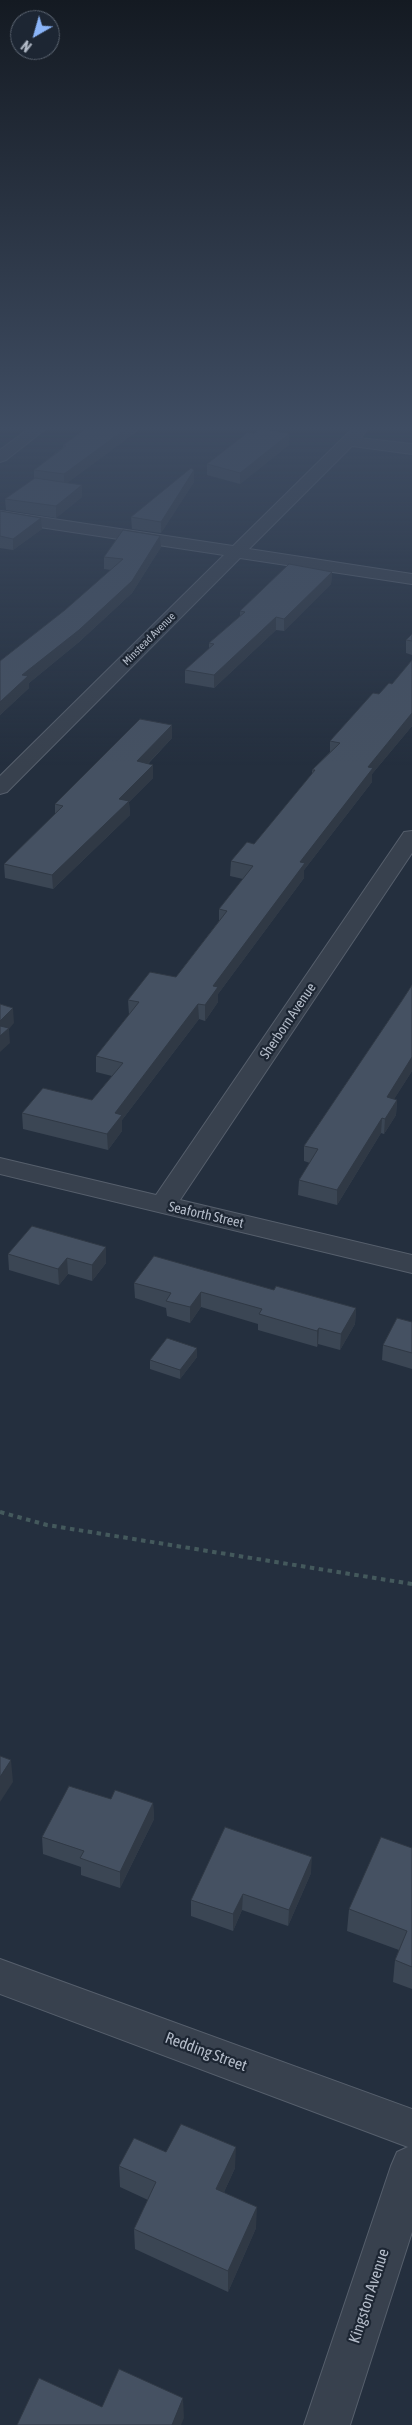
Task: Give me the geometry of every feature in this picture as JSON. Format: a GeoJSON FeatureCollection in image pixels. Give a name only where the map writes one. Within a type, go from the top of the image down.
{"type":"FeatureCollection","features":[{"type":"Feature","properties":{"kind":"street"},"geometry":{"type":"LineString","coordinates":[[153,540],[412,579]]}},
{"type":"Feature","properties":{"kind":"street","name":"Minstead Avenue"},"geometry":{"type":"LineString","coordinates":[[0,788],[248,540]]}},
{"type":"Feature","properties":{"kind":"street","name":"Sherborn Avenue"},"geometry":{"type":"LineString","coordinates":[[163,1205],[412,837]]}},
{"type":"Feature","properties":{"kind":"street","name":"Seaforth Street"},"geometry":{"type":"LineString","coordinates":[[0,1166],[412,1264]]}},
{"type":"Feature","properties":{"kind":"street","name":"Redding Street"},"geometry":{"type":"LineString","coordinates":[[0,1976],[412,2129]]}},
{"type":"Feature","properties":{"kind":"street","name":"Kingston Avenue"},"geometry":{"type":"LineString","coordinates":[[327,2425],[412,2166]]}},
{"type":"Feature","properties":{"kind":"path"},"geometry":{"type":"LineString","coordinates":[[0,1512],[47,1525],[412,1584]]}},
{"type":"Feature","properties":{"kind":"building"},"geometry":{"type":"Polygon","coordinates":[[[116,540],[157,540],[132,581],[79,630],[22,675],[28,676],[0,702],[0,661],[65,610],[123,559],[104,557],[116,540]]]}},
{"type":"Feature","properties":{"kind":"building"},"geometry":{"type":"Polygon","coordinates":[[[289,564],[332,572],[284,619],[276,617],[214,675],[185,670],[214,644],[209,643],[245,612],[240,611],[289,564]]]}},
{"type":"Feature","properties":{"kind":"building"},"geometry":{"type":"Polygon","coordinates":[[[412,634],[412,641],[406,640],[412,634]]]}},
{"type":"Feature","properties":{"kind":"building"},"geometry":{"type":"Polygon","coordinates":[[[412,660],[412,713],[368,767],[373,768],[300,862],[305,863],[213,986],[218,987],[205,1005],[198,1004],[115,1113],[122,1115],[107,1134],[22,1113],[43,1088],[92,1100],[123,1063],[96,1056],[139,1002],[128,1000],[150,972],[176,977],[227,911],[219,909],[253,866],[231,861],[247,842],[254,844],[315,770],[312,770],[340,743],[330,741],[373,693],[379,694],[389,683],[392,684],[412,660]]]}},
{"type":"Feature","properties":{"kind":"building"},"geometry":{"type":"Polygon","coordinates":[[[140,719],[172,725],[137,761],[153,765],[119,799],[129,801],[52,875],[4,864],[63,806],[55,804],[140,719]]]}},
{"type":"Feature","properties":{"kind":"building"},"geometry":{"type":"Polygon","coordinates":[[[412,985],[412,1057],[387,1097],[397,1100],[385,1119],[382,1118],[337,1190],[299,1180],[318,1149],[304,1146],[412,985]]]}},
{"type":"Feature","properties":{"kind":"building"},"geometry":{"type":"Polygon","coordinates":[[[0,1004],[13,1008],[0,1021],[0,1004]]]}},
{"type":"Feature","properties":{"kind":"building"},"geometry":{"type":"Polygon","coordinates":[[[0,1026],[9,1028],[0,1036],[0,1026]]]}},
{"type":"Feature","properties":{"kind":"building"},"geometry":{"type":"Polygon","coordinates":[[[32,1226],[106,1247],[92,1265],[67,1258],[58,1269],[8,1254],[32,1226]]]}},
{"type":"Feature","properties":{"kind":"building"},"geometry":{"type":"Polygon","coordinates":[[[154,1256],[274,1290],[276,1286],[356,1308],[341,1334],[319,1328],[317,1331],[259,1314],[262,1309],[201,1292],[190,1307],[166,1301],[171,1293],[134,1283],[154,1256]]]}},
{"type":"Feature","properties":{"kind":"building"},"geometry":{"type":"Polygon","coordinates":[[[397,1318],[412,1322],[412,1353],[383,1345],[397,1318]]]}},
{"type":"Feature","properties":{"kind":"building"},"geometry":{"type":"Polygon","coordinates":[[[167,1338],[197,1348],[180,1370],[150,1360],[167,1338]]]}},
{"type":"Feature","properties":{"kind":"building"},"geometry":{"type":"Polygon","coordinates":[[[0,1756],[11,1760],[0,1777],[0,1756]]]}},
{"type":"Feature","properties":{"kind":"building"},"geometry":{"type":"Polygon","coordinates":[[[69,1786],[111,1799],[115,1790],[153,1803],[120,1872],[80,1858],[84,1851],[42,1837],[69,1786]]]}},
{"type":"Feature","properties":{"kind":"building"},"geometry":{"type":"Polygon","coordinates":[[[225,1827],[312,1857],[289,1910],[243,1894],[233,1914],[191,1900],[225,1827]]]}},
{"type":"Feature","properties":{"kind":"building"},"geometry":{"type":"Polygon","coordinates":[[[381,1837],[412,1848],[412,1967],[395,1960],[407,1931],[349,1909],[381,1837]]]}},
{"type":"Feature","properties":{"kind":"building"},"geometry":{"type":"Polygon","coordinates":[[[181,2124],[236,2147],[216,2189],[257,2207],[228,2271],[134,2229],[156,2182],[119,2166],[134,2138],[166,2152],[181,2124]]]}},
{"type":"Feature","properties":{"kind":"building"},"geometry":{"type":"Polygon","coordinates":[[[119,2369],[183,2398],[172,2425],[17,2425],[39,2378],[102,2407],[119,2369]]]}}]}
